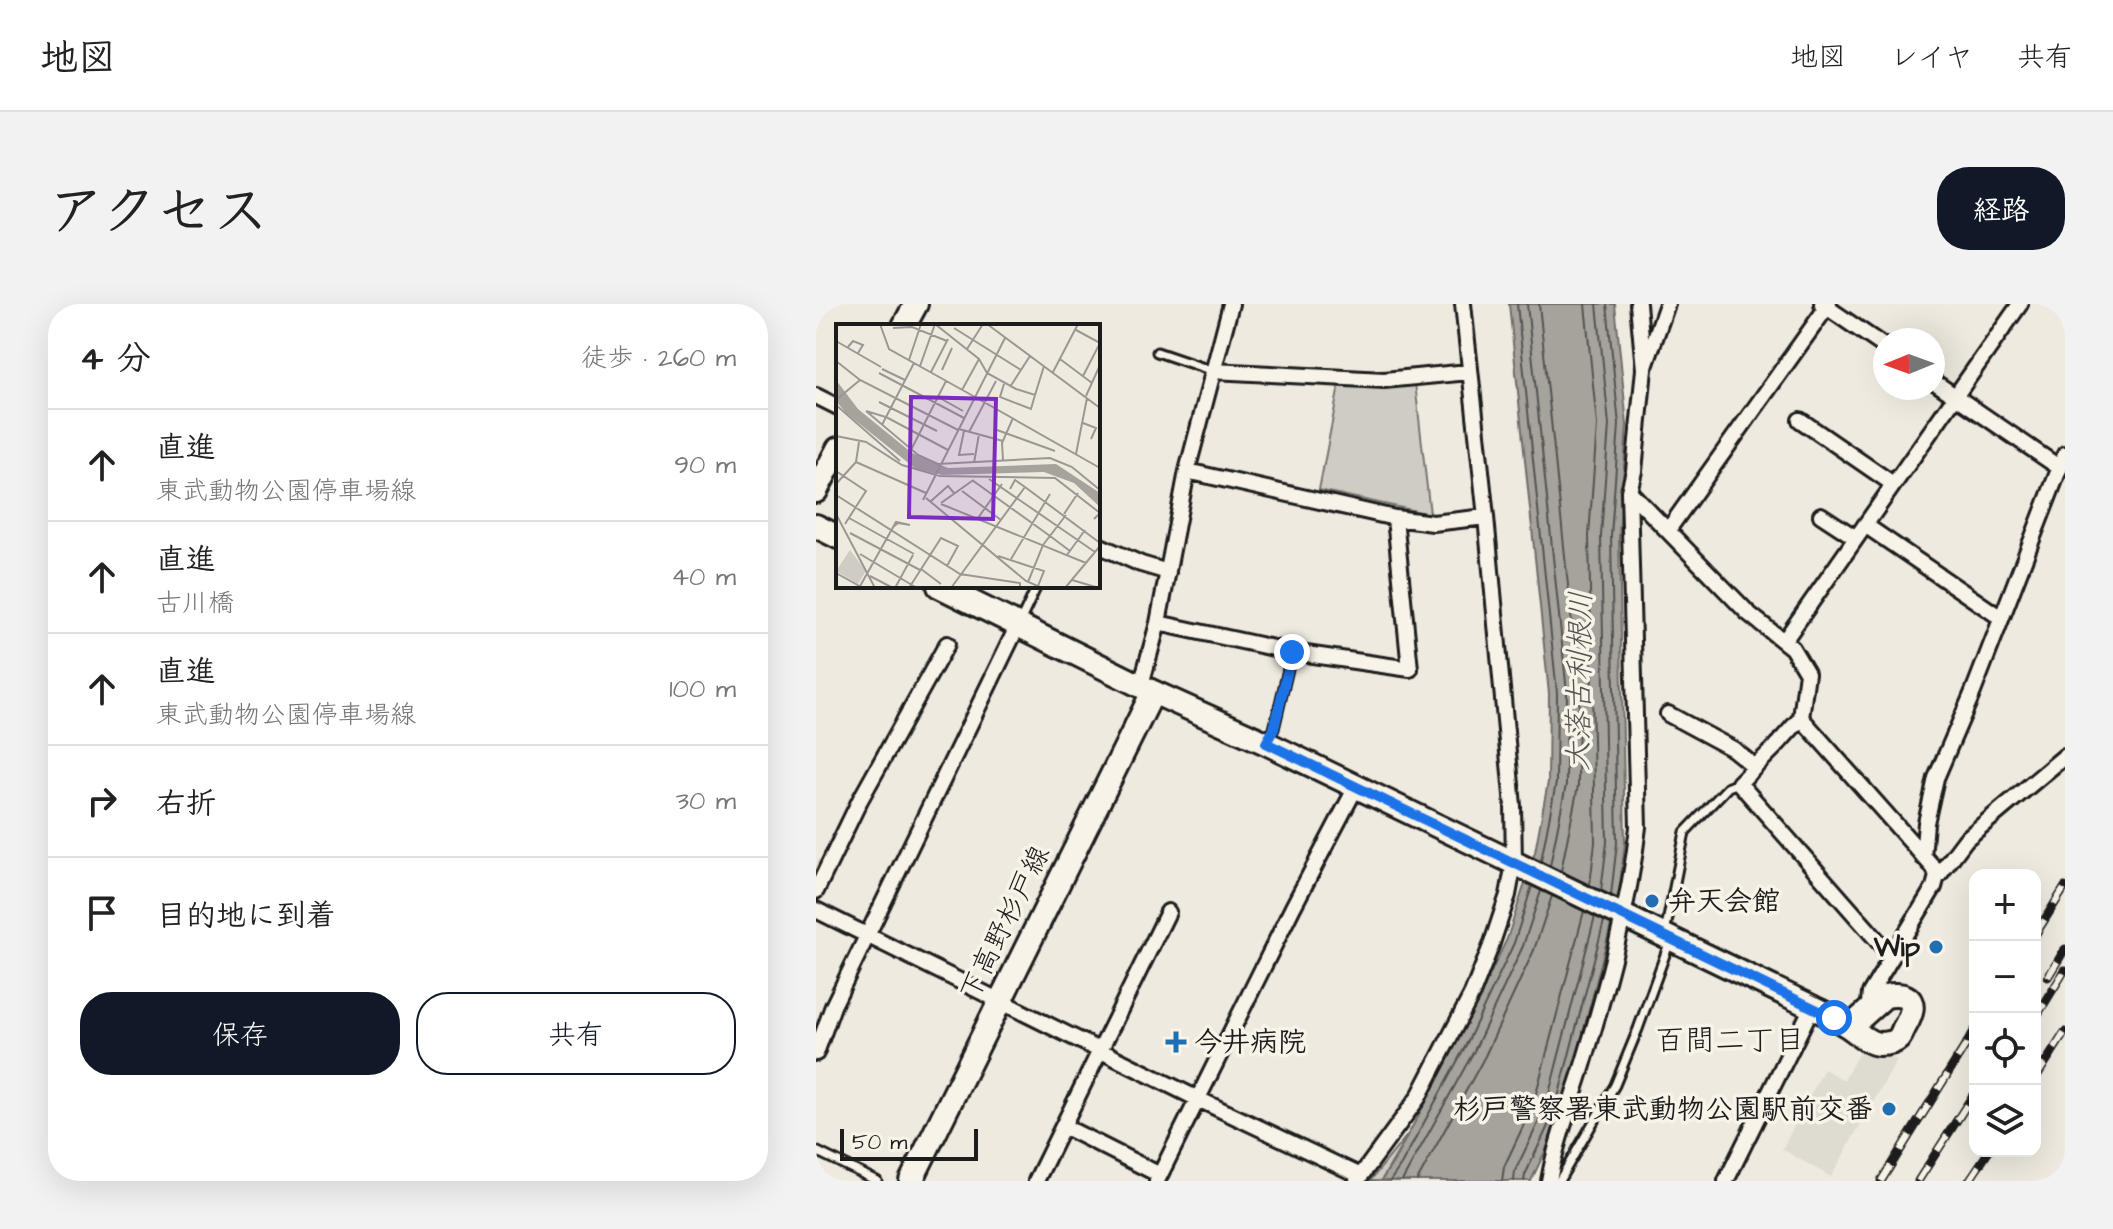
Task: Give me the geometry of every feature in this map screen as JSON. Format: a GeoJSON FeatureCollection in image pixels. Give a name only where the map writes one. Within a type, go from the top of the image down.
{"type":"FeatureCollection","features":[{"type":"Feature","properties":{"kind":"main road"},"geometry":{"type":"LineString","coordinates":[[905,324],[916,304]]}},
{"type":"Feature","properties":{"kind":"main road"},"geometry":{"type":"LineString","coordinates":[[816,491],[836,453]]}},
{"type":"Feature","properties":{"kind":"main road"},"geometry":{"type":"LineString","coordinates":[[816,526],[836,536]]}},
{"type":"Feature","properties":{"kind":"main road"},"geometry":{"type":"LineString","coordinates":[[943,588],[1812,1007],[1865,1039],[1874,1030],[1879,999],[1896,994],[1908,998],[1911,1003],[1912,1016],[1898,1039],[1874,1030],[1857,1021],[1846,1025]]}},
{"type":"Feature","properties":{"kind":"main road","name":"下高野杉戸線"},"geometry":{"type":"LineString","coordinates":[[911,1181],[1001,1000],[1147,688]]}},
{"type":"Feature","properties":{"kind":"street"},"geometry":{"type":"LineString","coordinates":[[1147,688],[1187,471],[1231,304]]}},
{"type":"Feature","properties":{"kind":"street"},"geometry":{"type":"LineString","coordinates":[[816,910],[1359,1179],[1418,1098],[1472,994],[1518,865],[1463,304]]}},
{"type":"Feature","properties":{"kind":"street"},"geometry":{"type":"LineString","coordinates":[[1549,1181],[1622,916],[1634,865],[1638,827],[1629,491],[1634,471],[1644,369],[1638,304]]}},
{"type":"Feature","properties":{"kind":"street"},"geometry":{"type":"LineString","coordinates":[[1644,369],[1667,304]]}},
{"type":"Feature","properties":{"kind":"street"},"geometry":{"type":"LineString","coordinates":[[1784,641],[2020,304]]}},
{"type":"Feature","properties":{"kind":"street"},"geometry":{"type":"LineString","coordinates":[[1668,530],[1826,305],[1873,338]]}},
{"type":"Feature","properties":{"kind":"street"},"geometry":{"type":"LineString","coordinates":[[1213,371],[1384,380],[1469,372]]}},
{"type":"Feature","properties":{"kind":"street"},"geometry":{"type":"LineString","coordinates":[[1923,857],[1926,823],[1936,778],[2063,465],[1945,389]]}},
{"type":"Feature","properties":{"kind":"street"},"geometry":{"type":"LineString","coordinates":[[816,396],[836,406]]}},
{"type":"Feature","properties":{"kind":"street"},"geometry":{"type":"LineString","coordinates":[[1800,420],[1893,484]]}},
{"type":"Feature","properties":{"kind":"street"},"geometry":{"type":"LineString","coordinates":[[1187,471],[1395,518],[1433,523],[1486,517]]}},
{"type":"Feature","properties":{"kind":"street"},"geometry":{"type":"LineString","coordinates":[[1629,491],[1748,613],[1792,648],[1807,673],[1801,718],[1739,783],[1890,960],[1889,977],[1896,994]]}},
{"type":"Feature","properties":{"kind":"street"},"geometry":{"type":"LineString","coordinates":[[1821,515],[1856,538]]}},
{"type":"Feature","properties":{"kind":"street"},"geometry":{"type":"LineString","coordinates":[[1158,623],[1292,652],[1410,669],[1395,518]]}},
{"type":"Feature","properties":{"kind":"street"},"geometry":{"type":"LineString","coordinates":[[1865,525],[2001,618]]}},
{"type":"Feature","properties":{"kind":"street"},"geometry":{"type":"LineString","coordinates":[[1100,546],[1168,572]]}},
{"type":"Feature","properties":{"kind":"street"},"geometry":{"type":"LineString","coordinates":[[816,1053],[833,1006],[1018,625]]}},
{"type":"Feature","properties":{"kind":"street"},"geometry":{"type":"LineString","coordinates":[[816,891],[860,800],[947,644]]}},
{"type":"Feature","properties":{"kind":"street"},"geometry":{"type":"LineString","coordinates":[[1668,714],[1733,749],[1754,766]]}},
{"type":"Feature","properties":{"kind":"street"},"geometry":{"type":"LineString","coordinates":[[1801,718],[1934,868],[1937,876]]}},
{"type":"Feature","properties":{"kind":"street"},"geometry":{"type":"LineString","coordinates":[[1874,1030],[1870,993],[1934,887],[1937,876],[1966,839],[2065,756]]}},
{"type":"Feature","properties":{"kind":"street"},"geometry":{"type":"LineString","coordinates":[[1063,1126],[1158,1178],[1356,787]]}},
{"type":"Feature","properties":{"kind":"street"},"geometry":{"type":"LineString","coordinates":[[1036,1181],[1168,912]]}},
{"type":"Feature","properties":{"kind":"street"},"geometry":{"type":"LineString","coordinates":[[1726,1181],[1812,1007]]}},
{"type":"Feature","properties":{"kind":"lane"},"geometry":{"type":"LineString","coordinates":[[1157,352],[1213,371]]}},
{"type":"Feature","properties":{"kind":"lane"},"geometry":{"type":"LineString","coordinates":[[1018,625],[1036,588]]}},
{"type":"Feature","properties":{"kind":"lane"},"geometry":{"type":"LineString","coordinates":[[1266,743],[1274,729],[1292,652]]}},
{"type":"Feature","properties":{"kind":"lane"},"geometry":{"type":"LineString","coordinates":[[1559,1181],[1615,1085],[1638,1029],[1667,937],[1685,832],[1728,787],[1739,783]]}},
{"type":"Feature","properties":{"kind":"lane"},"geometry":{"type":"LineString","coordinates":[[816,1151],[877,1181]]}},
{"type":"Feature","properties":{"kind":"shaded area"},"geometry":{"type":"Polygon","coordinates":[[[1415,383],[1430,514],[1319,490],[1339,386],[1379,388],[1415,383]]]}},
{"type":"Feature","properties":{"kind":"shaded area"},"geometry":{"type":"Polygon","coordinates":[[[1864,1043],[1897,1060],[1831,1177],[1782,1149],[1824,1069],[1844,1080],[1864,1043]]]}},
{"type":"Feature","properties":{"kind":"shaded area"},"geometry":{"type":"Polygon","coordinates":[[[1409,1133],[1381,1181],[1370,1181],[1409,1133]]]}},
{"type":"Feature","properties":{"kind":"water","name":"大落古利根川"},"geometry":{"type":"Polygon","coordinates":[[[1509,304],[1615,304],[1627,425],[1619,537],[1625,843],[1619,893],[1562,1116],[1531,1181],[1381,1181],[1457,1043],[1507,939],[1535,852],[1548,782],[1549,694],[1509,304]]]}},
{"type":"Feature","properties":{"kind":"railway"},"geometry":{"type":"LineString","coordinates":[[2041,925],[2065,887]]}},
{"type":"Feature","properties":{"kind":"railway"},"geometry":{"type":"LineString","coordinates":[[2048,977],[2065,949]]}},
{"type":"Feature","properties":{"kind":"railway"},"geometry":{"type":"LineString","coordinates":[[2039,1013],[2065,970]]}},
{"type":"Feature","properties":{"kind":"railway"},"geometry":{"type":"LineString","coordinates":[[2041,1070],[2065,1032]]}},
{"type":"Feature","properties":{"kind":"railway"},"geometry":{"type":"LineString","coordinates":[[1881,1181],[1969,1040]]}},
{"type":"Feature","properties":{"kind":"railway"},"geometry":{"type":"LineString","coordinates":[[1918,1181],[1969,1101]]}},
{"type":"Feature","properties":{"kind":"railway"},"geometry":{"type":"LineString","coordinates":[[1969,1181],[1985,1157]]}},
{"type":"Feature","properties":{"kind":"place","name":"弁天会館"},"geometry":{"type":"Point","coordinates":[1652,901]}},
{"type":"Feature","properties":{"kind":"place","name":"Wip"},"geometry":{"type":"Point","coordinates":[1936,947]}},
{"type":"Feature","properties":{"kind":"place","name":"今井病院"},"geometry":{"type":"Point","coordinates":[1176,1042]}},
{"type":"Feature","properties":{"kind":"place","name":"杉戸警察署東武動物公園駅前交番"},"geometry":{"type":"Point","coordinates":[1889,1109]}},
{"type":"Feature","properties":{"kind":"district","name":"百間二丁目"},"geometry":{"type":"Point","coordinates":[1730,1041]}},
{"type":"Feature","properties":{"kind":"route"},"geometry":{"type":"LineString","coordinates":[[1292,652],[1274,729],[1266,743],[1834,1018]]}}]}
